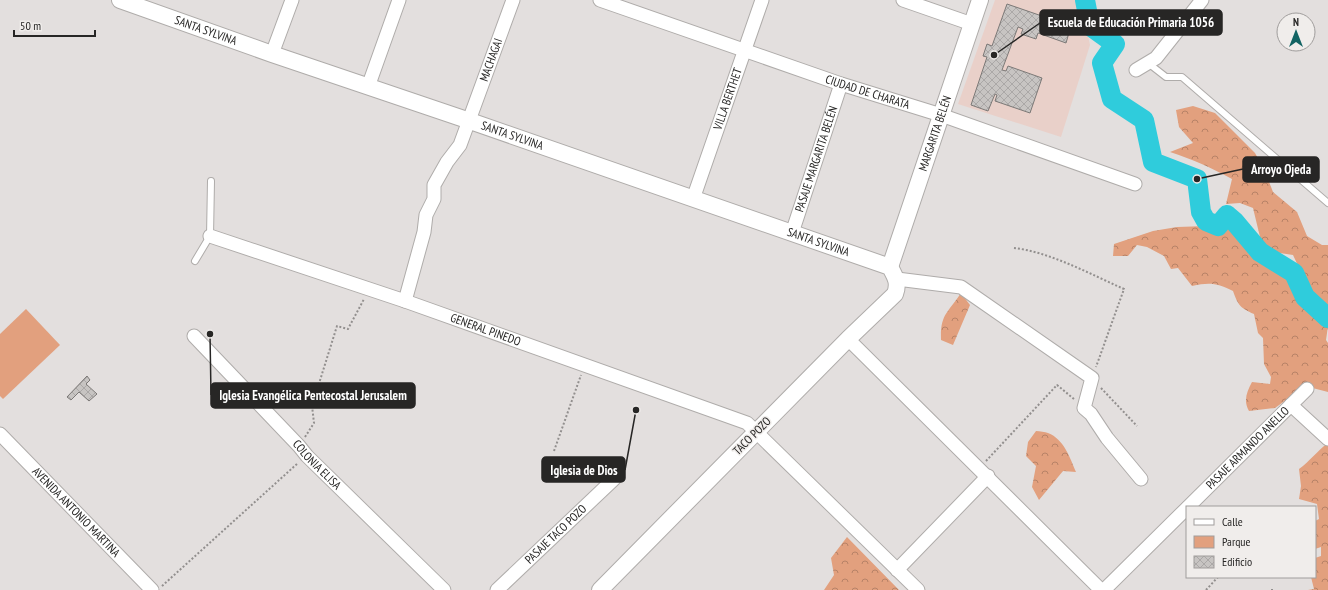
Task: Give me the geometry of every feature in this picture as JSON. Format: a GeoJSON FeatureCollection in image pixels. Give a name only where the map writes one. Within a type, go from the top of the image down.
{"type":"FeatureCollection","features":[{"type":"Feature","properties":{"kind":"street","name":"SANTA SYLVINA"},"geometry":{"type":"LineString","coordinates":[[120,0],[272,54],[694,198],[792,233],[894,273]]}},
{"type":"Feature","properties":{"kind":"street"},"geometry":{"type":"LineString","coordinates":[[272,54],[292,0]]}},
{"type":"Feature","properties":{"kind":"street"},"geometry":{"type":"LineString","coordinates":[[368,87],[399,0]]}},
{"type":"Feature","properties":{"kind":"street","name":"MACHAGAI"},"geometry":{"type":"LineString","coordinates":[[405,301],[424,232],[426,216],[434,199],[434,185],[447,162],[460,145],[513,0]]}},
{"type":"Feature","properties":{"kind":"street","name":"CIUDAD DE CHARATA"},"geometry":{"type":"LineString","coordinates":[[600,0],[841,84],[940,115],[1135,184]]}},
{"type":"Feature","properties":{"kind":"street","name":"VILLA BERTHET"},"geometry":{"type":"LineString","coordinates":[[694,198],[762,0]]}},
{"type":"Feature","properties":{"kind":"street"},"geometry":{"type":"LineString","coordinates":[[903,0],[972,24]]}},
{"type":"Feature","properties":{"kind":"street","name":"MARGARITA BELÉN"},"geometry":{"type":"LineString","coordinates":[[894,273],[940,115],[980,0]]}},
{"type":"Feature","properties":{"kind":"street"},"geometry":{"type":"LineString","coordinates":[[1136,70],[1156,58],[1202,0]]}},
{"type":"Feature","properties":{"kind":"street","name":"PASAJE MARGARITA BELÉN"},"geometry":{"type":"LineString","coordinates":[[792,233],[841,84]]}},
{"type":"Feature","properties":{"kind":"street","name":"GENERAL PINEDO"},"geometry":{"type":"LineString","coordinates":[[210,236],[405,301],[747,423],[918,590]]}},
{"type":"Feature","properties":{"kind":"street"},"geometry":{"type":"LineString","coordinates":[[894,273],[961,287],[1092,378],[1084,408],[1091,414],[1107,438],[1141,480]]}},
{"type":"Feature","properties":{"kind":"street","name":"TACO POZO"},"geometry":{"type":"LineString","coordinates":[[600,590],[848,339],[895,294],[898,286],[894,273]]}},
{"type":"Feature","properties":{"kind":"street","name":"COLONIA ELISA"},"geometry":{"type":"LineString","coordinates":[[194,336],[303,451],[444,590]]}},
{"type":"Feature","properties":{"kind":"street"},"geometry":{"type":"LineString","coordinates":[[848,339],[1102,590]]}},
{"type":"Feature","properties":{"kind":"street","name":"PASAJE ARMANDO ANELLO"},"geometry":{"type":"LineString","coordinates":[[1188,506],[1307,389]]}},
{"type":"Feature","properties":{"kind":"street"},"geometry":{"type":"LineString","coordinates":[[1291,404],[1328,439]]}},
{"type":"Feature","properties":{"kind":"street","name":"AVENIDA ANTONIO MARTINA"},"geometry":{"type":"LineString","coordinates":[[0,434],[152,590]]}},
{"type":"Feature","properties":{"kind":"street"},"geometry":{"type":"LineString","coordinates":[[897,570],[984,472]]}},
{"type":"Feature","properties":{"kind":"street","name":"PASAJE TACO POZO"},"geometry":{"type":"LineString","coordinates":[[497,590],[614,479]]}},
{"type":"Feature","properties":{"kind":"street","name":"PASAJE ARMANDO ANELLO"},"geometry":{"type":"LineString","coordinates":[[1102,590],[1186,508]]}},
{"type":"Feature","properties":{"kind":"lane"},"geometry":{"type":"LineString","coordinates":[[1148,63],[1166,77],[1182,77],[1328,203]]}},
{"type":"Feature","properties":{"kind":"lane"},"geometry":{"type":"LineString","coordinates":[[195,261],[210,236],[212,181]]}},
{"type":"Feature","properties":{"kind":"path"},"geometry":{"type":"LineString","coordinates":[[1014,248],[1030,250],[1082,270],[1124,289],[1092,378],[1137,426]]}},
{"type":"Feature","properties":{"kind":"path"},"geometry":{"type":"LineString","coordinates":[[158,590],[303,451],[314,423],[312,406],[337,326],[348,329],[369,289]]}},
{"type":"Feature","properties":{"kind":"path"},"geometry":{"type":"LineString","coordinates":[[554,452],[585,364]]}},
{"type":"Feature","properties":{"kind":"path"},"geometry":{"type":"LineString","coordinates":[[984,472],[1057,385],[1084,408]]}},
{"type":"Feature","properties":{"kind":"path"},"geometry":{"type":"LineString","coordinates":[[1206,590],[1217,578]]}},
{"type":"Feature","properties":{"kind":"shaded area"},"geometry":{"type":"Polygon","coordinates":[[[995,0],[1080,0],[1090,45],[1061,137],[958,104],[995,0]]]}},
{"type":"Feature","properties":{"kind":"green space"},"geometry":{"type":"Polygon","coordinates":[[[1193,106],[1215,113],[1255,153],[1264,169],[1273,192],[1297,212],[1307,236],[1322,245],[1328,245],[1328,308],[1307,285],[1293,255],[1266,251],[1260,237],[1253,208],[1240,203],[1226,204],[1232,179],[1202,164],[1170,152],[1193,143],[1179,127],[1176,110],[1193,106]]]}},
{"type":"Feature","properties":{"kind":"green space"},"geometry":{"type":"Polygon","coordinates":[[[1207,226],[1220,230],[1232,226],[1237,230],[1249,254],[1288,275],[1304,300],[1328,326],[1326,340],[1328,343],[1328,392],[1301,385],[1286,400],[1275,408],[1249,411],[1246,400],[1247,392],[1252,382],[1270,384],[1271,377],[1264,364],[1263,338],[1258,333],[1254,314],[1240,306],[1233,291],[1227,288],[1213,284],[1192,286],[1178,268],[1171,269],[1164,256],[1147,247],[1137,245],[1128,256],[1113,256],[1114,244],[1153,231],[1177,227],[1207,226]]]}},
{"type":"Feature","properties":{"kind":"green space"},"geometry":{"type":"Polygon","coordinates":[[[961,293],[970,305],[953,345],[941,340],[942,324],[946,314],[961,293]]]}},
{"type":"Feature","properties":{"kind":"green space"},"geometry":{"type":"Polygon","coordinates":[[[26,309],[60,345],[3,399],[0,396],[0,334],[26,309]]]}},
{"type":"Feature","properties":{"kind":"green space"},"geometry":{"type":"Polygon","coordinates":[[[1036,431],[1048,433],[1054,436],[1062,444],[1069,455],[1076,472],[1063,471],[1039,500],[1032,487],[1036,466],[1026,456],[1028,442],[1036,431]]]}},
{"type":"Feature","properties":{"kind":"green space"},"geometry":{"type":"Polygon","coordinates":[[[1328,443],[1328,590],[1308,590],[1314,589],[1311,578],[1316,578],[1316,558],[1321,556],[1321,547],[1316,549],[1316,520],[1319,519],[1317,504],[1299,499],[1301,486],[1299,469],[1328,443]]]}},
{"type":"Feature","properties":{"kind":"green space"},"geometry":{"type":"Polygon","coordinates":[[[847,537],[899,590],[824,590],[834,575],[831,558],[847,537]]]}},
{"type":"Feature","properties":{"kind":"building"},"geometry":{"type":"Polygon","coordinates":[[[1007,4],[1071,26],[1066,43],[1038,33],[1036,39],[1021,34],[1023,29],[1018,27],[1002,70],[1006,71],[1008,66],[1042,78],[1030,113],[995,101],[997,95],[995,94],[988,111],[971,105],[987,57],[983,56],[987,44],[992,46],[1007,4]]]}},
{"type":"Feature","properties":{"kind":"building"},"geometry":{"type":"Polygon","coordinates":[[[87,376],[90,380],[86,384],[97,394],[89,401],[79,392],[71,400],[67,397],[87,376]]]}},
{"type":"Feature","properties":{"kind":"waterway"},"geometry":{"type":"LineString","coordinates":[[1085,0],[1090,26],[1115,44],[1102,63],[1112,99],[1144,120],[1153,162],[1197,179],[1201,212],[1206,221],[1218,226],[1227,215],[1234,221],[1260,252],[1294,273],[1305,297],[1328,318]]}},
{"type":"Feature","properties":{"kind":"place","name":"Escuela de Educación Primaria 1056"},"geometry":{"type":"Point","coordinates":[994,55]}},
{"type":"Feature","properties":{"kind":"place","name":"Arroyo Ojeda"},"geometry":{"type":"Point","coordinates":[1197,179]}},
{"type":"Feature","properties":{"kind":"place","name":"Iglesia Evangélica Pentecostal Jerusalem"},"geometry":{"type":"Point","coordinates":[210,334]}},
{"type":"Feature","properties":{"kind":"place","name":"Iglesia de Dios"},"geometry":{"type":"Point","coordinates":[636,410]}}]}
